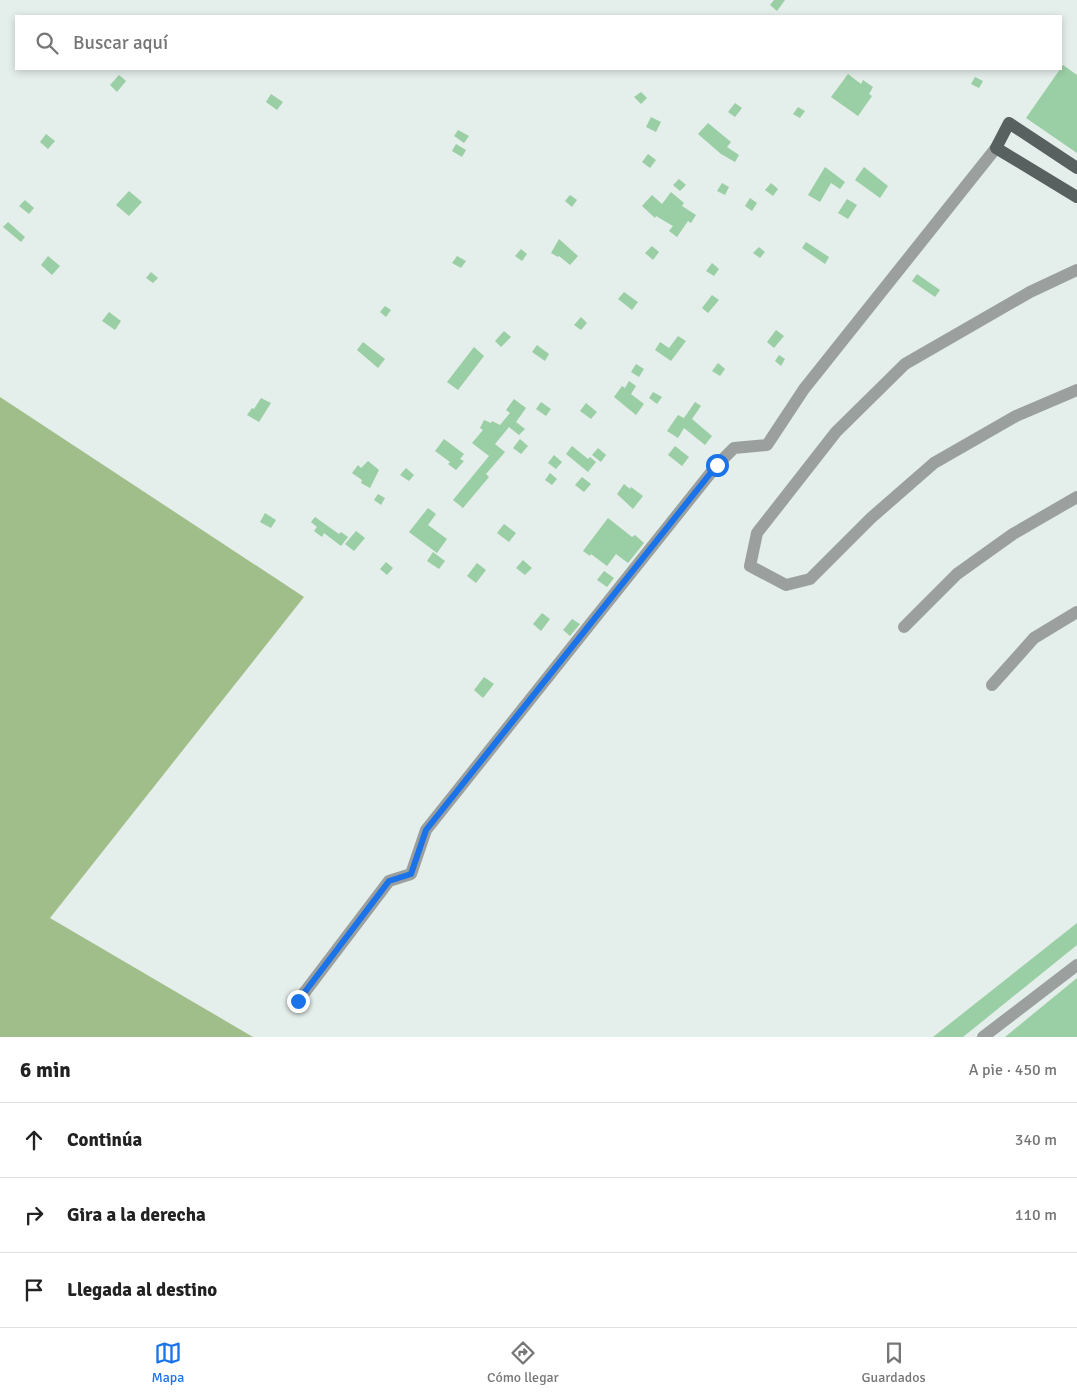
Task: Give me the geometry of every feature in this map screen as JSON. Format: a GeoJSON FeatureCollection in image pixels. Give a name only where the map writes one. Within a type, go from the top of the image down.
{"type":"FeatureCollection","features":[{"type":"Feature","properties":{"kind":"main road"},"geometry":{"type":"LineString","coordinates":[[1077,168],[1009,123],[996,148],[1077,197]]}},
{"type":"Feature","properties":{"kind":"street"},"geometry":{"type":"LineString","coordinates":[[298,1001],[389,881],[411,874],[426,830],[717,465],[734,448],[767,445],[814,374],[996,148]]}},
{"type":"Feature","properties":{"kind":"street"},"geometry":{"type":"LineString","coordinates":[[1077,270],[1030,292],[905,364],[836,432],[757,533],[750,566],[786,585],[810,579],[871,518],[934,463],[1016,416],[1077,390]]}},
{"type":"Feature","properties":{"kind":"street"},"geometry":{"type":"LineString","coordinates":[[904,627],[957,574],[1013,534],[1077,497]]}},
{"type":"Feature","properties":{"kind":"street"},"geometry":{"type":"LineString","coordinates":[[992,685],[1034,638],[1077,612]]}},
{"type":"Feature","properties":{"kind":"street"},"geometry":{"type":"LineString","coordinates":[[983,1037],[1077,965]]}},
{"type":"Feature","properties":{"kind":"green space"},"geometry":{"type":"Polygon","coordinates":[[[0,397],[304,597],[50,918],[253,1037],[0,1037],[0,397]]]}},
{"type":"Feature","properties":{"kind":"building"},"geometry":{"type":"Polygon","coordinates":[[[774,0],[785,0],[777,11],[770,5],[774,0]]]}},
{"type":"Feature","properties":{"kind":"building"},"geometry":{"type":"Polygon","coordinates":[[[1063,65],[1077,75],[1077,153],[1026,118],[1060,70],[1062,70],[1063,65]]]}},
{"type":"Feature","properties":{"kind":"building"},"geometry":{"type":"Polygon","coordinates":[[[848,74],[861,84],[863,80],[873,87],[869,94],[872,96],[858,116],[831,97],[848,74]]]}},
{"type":"Feature","properties":{"kind":"building"},"geometry":{"type":"Polygon","coordinates":[[[119,75],[126,81],[117,92],[110,85],[119,75]]]}},
{"type":"Feature","properties":{"kind":"building"},"geometry":{"type":"Polygon","coordinates":[[[975,77],[983,81],[979,88],[971,84],[975,77]]]}},
{"type":"Feature","properties":{"kind":"building"},"geometry":{"type":"Polygon","coordinates":[[[641,92],[647,98],[641,104],[634,97],[641,92]]]}},
{"type":"Feature","properties":{"kind":"building"},"geometry":{"type":"Polygon","coordinates":[[[271,94],[283,102],[277,110],[266,102],[271,94]]]}},
{"type":"Feature","properties":{"kind":"building"},"geometry":{"type":"Polygon","coordinates":[[[735,103],[742,108],[735,117],[728,112],[735,103]]]}},
{"type":"Feature","properties":{"kind":"building"},"geometry":{"type":"Polygon","coordinates":[[[798,107],[805,111],[800,118],[793,114],[798,107]]]}},
{"type":"Feature","properties":{"kind":"building"},"geometry":{"type":"Polygon","coordinates":[[[651,117],[661,122],[656,132],[646,127],[651,117]]]}},
{"type":"Feature","properties":{"kind":"building"},"geometry":{"type":"Polygon","coordinates":[[[708,123],[731,142],[727,147],[739,155],[735,162],[721,154],[698,134],[708,123]]]}},
{"type":"Feature","properties":{"kind":"building"},"geometry":{"type":"Polygon","coordinates":[[[458,130],[469,136],[464,143],[454,136],[458,130]]]}},
{"type":"Feature","properties":{"kind":"building"},"geometry":{"type":"Polygon","coordinates":[[[46,134],[55,141],[48,149],[40,142],[46,134]]]}},
{"type":"Feature","properties":{"kind":"building"},"geometry":{"type":"Polygon","coordinates":[[[456,144],[466,150],[462,157],[452,151],[456,144]]]}},
{"type":"Feature","properties":{"kind":"building"},"geometry":{"type":"Polygon","coordinates":[[[648,154],[656,160],[650,168],[642,162],[648,154]]]}},
{"type":"Feature","properties":{"kind":"building"},"geometry":{"type":"Polygon","coordinates":[[[825,167],[845,182],[840,189],[831,183],[820,202],[808,195],[825,167]]]}},
{"type":"Feature","properties":{"kind":"building"},"geometry":{"type":"Polygon","coordinates":[[[864,167],[888,186],[880,198],[855,180],[864,167]]]}},
{"type":"Feature","properties":{"kind":"building"},"geometry":{"type":"Polygon","coordinates":[[[679,179],[686,185],[680,191],[673,185],[679,179]]]}},
{"type":"Feature","properties":{"kind":"building"},"geometry":{"type":"Polygon","coordinates":[[[722,183],[729,187],[725,195],[717,191],[722,183]]]}},
{"type":"Feature","properties":{"kind":"building"},"geometry":{"type":"Polygon","coordinates":[[[771,183],[778,189],[773,196],[765,190],[771,183]]]}},
{"type":"Feature","properties":{"kind":"building"},"geometry":{"type":"Polygon","coordinates":[[[129,191],[142,202],[129,216],[116,205],[129,191]]]}},
{"type":"Feature","properties":{"kind":"building"},"geometry":{"type":"Polygon","coordinates":[[[671,192],[684,203],[682,206],[696,215],[691,223],[688,221],[677,237],[669,231],[673,226],[656,216],[655,218],[642,206],[652,195],[662,204],[671,192]]]}},
{"type":"Feature","properties":{"kind":"building"},"geometry":{"type":"Polygon","coordinates":[[[570,195],[577,200],[572,207],[565,201],[570,195]]]}},
{"type":"Feature","properties":{"kind":"building"},"geometry":{"type":"Polygon","coordinates":[[[750,198],[757,203],[752,211],[745,206],[750,198]]]}},
{"type":"Feature","properties":{"kind":"building"},"geometry":{"type":"Polygon","coordinates":[[[847,199],[857,205],[848,219],[838,213],[847,199]]]}},
{"type":"Feature","properties":{"kind":"building"},"geometry":{"type":"Polygon","coordinates":[[[25,200],[34,208],[29,214],[19,206],[25,200]]]}},
{"type":"Feature","properties":{"kind":"building"},"geometry":{"type":"Polygon","coordinates":[[[8,222],[25,237],[21,242],[3,227],[8,222]]]}},
{"type":"Feature","properties":{"kind":"building"},"geometry":{"type":"Polygon","coordinates":[[[559,239],[578,256],[570,265],[559,256],[551,253],[559,239]]]}},
{"type":"Feature","properties":{"kind":"building"},"geometry":{"type":"Polygon","coordinates":[[[806,242],[829,257],[825,264],[802,248],[806,242]]]}},
{"type":"Feature","properties":{"kind":"building"},"geometry":{"type":"Polygon","coordinates":[[[652,246],[659,252],[653,260],[645,253],[652,246]]]}},
{"type":"Feature","properties":{"kind":"building"},"geometry":{"type":"Polygon","coordinates":[[[759,247],[765,252],[760,258],[753,253],[759,247]]]}},
{"type":"Feature","properties":{"kind":"building"},"geometry":{"type":"Polygon","coordinates":[[[521,249],[527,254],[522,261],[515,256],[521,249]]]}},
{"type":"Feature","properties":{"kind":"building"},"geometry":{"type":"Polygon","coordinates":[[[48,256],[60,266],[52,275],[41,265],[48,256]]]}},
{"type":"Feature","properties":{"kind":"building"},"geometry":{"type":"Polygon","coordinates":[[[457,256],[466,261],[461,268],[452,263],[457,256]]]}},
{"type":"Feature","properties":{"kind":"building"},"geometry":{"type":"Polygon","coordinates":[[[712,263],[719,269],[714,276],[706,271],[712,263]]]}},
{"type":"Feature","properties":{"kind":"building"},"geometry":{"type":"Polygon","coordinates":[[[151,272],[158,278],[153,283],[146,278],[151,272]]]}},
{"type":"Feature","properties":{"kind":"building"},"geometry":{"type":"Polygon","coordinates":[[[917,274],[940,290],[935,297],[912,281],[917,274]]]}},
{"type":"Feature","properties":{"kind":"building"},"geometry":{"type":"Polygon","coordinates":[[[624,292],[638,302],[632,310],[618,299],[624,292]]]}},
{"type":"Feature","properties":{"kind":"building"},"geometry":{"type":"Polygon","coordinates":[[[712,295],[719,300],[708,313],[702,308],[712,295]]]}},
{"type":"Feature","properties":{"kind":"building"},"geometry":{"type":"Polygon","coordinates":[[[385,306],[391,310],[386,317],[380,312],[385,306]]]}},
{"type":"Feature","properties":{"kind":"building"},"geometry":{"type":"Polygon","coordinates":[[[109,312],[121,321],[115,330],[102,321],[109,312]]]}},
{"type":"Feature","properties":{"kind":"building"},"geometry":{"type":"Polygon","coordinates":[[[581,317],[587,323],[581,330],[574,325],[581,317]]]}},
{"type":"Feature","properties":{"kind":"building"},"geometry":{"type":"Polygon","coordinates":[[[776,330],[784,336],[774,348],[767,342],[776,330]]]}},
{"type":"Feature","properties":{"kind":"building"},"geometry":{"type":"Polygon","coordinates":[[[504,331],[511,337],[501,347],[495,341],[504,331]]]}},
{"type":"Feature","properties":{"kind":"building"},"geometry":{"type":"Polygon","coordinates":[[[678,336],[686,341],[671,361],[655,350],[660,342],[669,348],[678,336]]]}},
{"type":"Feature","properties":{"kind":"building"},"geometry":{"type":"Polygon","coordinates":[[[363,342],[385,359],[378,368],[357,350],[363,342]]]}},
{"type":"Feature","properties":{"kind":"building"},"geometry":{"type":"Polygon","coordinates":[[[537,345],[549,354],[545,361],[532,352],[537,345]]]}},
{"type":"Feature","properties":{"kind":"building"},"geometry":{"type":"Polygon","coordinates":[[[474,347],[484,356],[458,390],[447,382],[474,347]]]}},
{"type":"Feature","properties":{"kind":"building"},"geometry":{"type":"Polygon","coordinates":[[[779,355],[785,359],[781,366],[775,361],[779,355]]]}},
{"type":"Feature","properties":{"kind":"building"},"geometry":{"type":"Polygon","coordinates":[[[718,363],[725,369],[720,376],[712,371],[718,363]]]}},
{"type":"Feature","properties":{"kind":"building"},"geometry":{"type":"Polygon","coordinates":[[[636,364],[644,369],[639,377],[631,372],[636,364]]]}},
{"type":"Feature","properties":{"kind":"building"},"geometry":{"type":"Polygon","coordinates":[[[629,381],[636,386],[631,394],[644,404],[636,415],[614,397],[622,386],[625,388],[629,381]]]}},
{"type":"Feature","properties":{"kind":"building"},"geometry":{"type":"Polygon","coordinates":[[[653,392],[662,397],[657,404],[649,398],[653,392]]]}},
{"type":"Feature","properties":{"kind":"building"},"geometry":{"type":"Polygon","coordinates":[[[261,398],[271,403],[259,422],[247,415],[252,408],[254,409],[261,398]]]}},
{"type":"Feature","properties":{"kind":"building"},"geometry":{"type":"Polygon","coordinates":[[[514,399],[526,408],[516,422],[525,429],[519,435],[509,427],[495,444],[505,452],[486,474],[489,477],[463,508],[453,500],[489,456],[472,443],[483,430],[480,428],[484,420],[500,425],[510,413],[506,410],[514,399]]]}},
{"type":"Feature","properties":{"kind":"building"},"geometry":{"type":"Polygon","coordinates":[[[541,402],[551,409],[546,416],[536,409],[541,402]]]}},
{"type":"Feature","properties":{"kind":"building"},"geometry":{"type":"Polygon","coordinates":[[[695,402],[701,406],[692,419],[712,436],[705,445],[684,428],[678,438],[667,431],[678,415],[684,418],[695,402]]]}},
{"type":"Feature","properties":{"kind":"building"},"geometry":{"type":"Polygon","coordinates":[[[586,403],[597,412],[591,419],[580,411],[586,403]]]}},
{"type":"Feature","properties":{"kind":"building"},"geometry":{"type":"Polygon","coordinates":[[[444,439],[464,454],[460,459],[464,461],[456,470],[448,464],[450,462],[435,451],[444,439]]]}},
{"type":"Feature","properties":{"kind":"building"},"geometry":{"type":"Polygon","coordinates":[[[520,439],[528,446],[521,454],[513,448],[520,439]]]}},
{"type":"Feature","properties":{"kind":"building"},"geometry":{"type":"Polygon","coordinates":[[[572,446],[588,459],[590,457],[596,462],[588,472],[566,454],[572,446]]]}},
{"type":"Feature","properties":{"kind":"building"},"geometry":{"type":"Polygon","coordinates":[[[675,446],[689,457],[682,466],[668,455],[675,446]]]}},
{"type":"Feature","properties":{"kind":"building"},"geometry":{"type":"Polygon","coordinates":[[[598,448],[606,455],[601,462],[592,455],[598,448]]]}},
{"type":"Feature","properties":{"kind":"building"},"geometry":{"type":"Polygon","coordinates":[[[554,455],[562,462],[556,469],[548,463],[554,455]]]}},
{"type":"Feature","properties":{"kind":"building"},"geometry":{"type":"Polygon","coordinates":[[[368,461],[379,470],[370,488],[361,483],[362,480],[352,473],[358,465],[361,468],[368,461]]]}},
{"type":"Feature","properties":{"kind":"building"},"geometry":{"type":"Polygon","coordinates":[[[406,468],[414,475],[409,481],[400,475],[406,468]]]}},
{"type":"Feature","properties":{"kind":"building"},"geometry":{"type":"Polygon","coordinates":[[[550,473],[557,479],[552,485],[545,480],[550,473]]]}},
{"type":"Feature","properties":{"kind":"building"},"geometry":{"type":"Polygon","coordinates":[[[582,477],[591,484],[584,492],[575,485],[582,477]]]}},
{"type":"Feature","properties":{"kind":"building"},"geometry":{"type":"Polygon","coordinates":[[[624,484],[643,496],[633,509],[617,494],[624,484]]]}},
{"type":"Feature","properties":{"kind":"building"},"geometry":{"type":"Polygon","coordinates":[[[378,494],[385,498],[381,505],[374,500],[378,494]]]}},
{"type":"Feature","properties":{"kind":"building"},"geometry":{"type":"Polygon","coordinates":[[[428,508],[436,514],[428,525],[447,539],[437,553],[409,532],[428,508]]]}},
{"type":"Feature","properties":{"kind":"building"},"geometry":{"type":"Polygon","coordinates":[[[265,513],[276,520],[271,528],[260,522],[265,513]]]}},
{"type":"Feature","properties":{"kind":"building"},"geometry":{"type":"Polygon","coordinates":[[[315,517],[339,534],[341,532],[348,537],[341,546],[324,533],[322,537],[314,531],[317,527],[311,522],[315,517]]]}},
{"type":"Feature","properties":{"kind":"building"},"geometry":{"type":"Polygon","coordinates":[[[608,518],[632,537],[635,535],[644,543],[628,563],[616,554],[607,566],[591,554],[590,556],[583,551],[608,518]]]}},
{"type":"Feature","properties":{"kind":"building"},"geometry":{"type":"Polygon","coordinates":[[[504,524],[516,533],[509,542],[497,533],[504,524]]]}},
{"type":"Feature","properties":{"kind":"building"},"geometry":{"type":"Polygon","coordinates":[[[356,531],[365,538],[354,551],[345,544],[356,531]]]}},
{"type":"Feature","properties":{"kind":"building"},"geometry":{"type":"Polygon","coordinates":[[[433,552],[445,561],[439,569],[427,561],[433,552]]]}},
{"type":"Feature","properties":{"kind":"building"},"geometry":{"type":"Polygon","coordinates":[[[523,560],[532,568],[525,575],[516,568],[523,560]]]}},
{"type":"Feature","properties":{"kind":"building"},"geometry":{"type":"Polygon","coordinates":[[[386,562],[393,568],[387,575],[380,569],[386,562]]]}},
{"type":"Feature","properties":{"kind":"building"},"geometry":{"type":"Polygon","coordinates":[[[477,563],[486,570],[476,583],[467,576],[477,563]]]}},
{"type":"Feature","properties":{"kind":"building"},"geometry":{"type":"Polygon","coordinates":[[[604,571],[614,578],[607,587],[597,580],[604,571]]]}},
{"type":"Feature","properties":{"kind":"building"},"geometry":{"type":"Polygon","coordinates":[[[542,613],[550,619],[541,631],[533,624],[542,613]]]}},
{"type":"Feature","properties":{"kind":"building"},"geometry":{"type":"Polygon","coordinates":[[[572,619],[580,624],[570,636],[563,630],[572,619]]]}},
{"type":"Feature","properties":{"kind":"building"},"geometry":{"type":"Polygon","coordinates":[[[484,677],[494,684],[483,698],[474,690],[484,677]]]}},
{"type":"Feature","properties":{"kind":"building"},"geometry":{"type":"Polygon","coordinates":[[[1077,923],[1077,945],[963,1037],[933,1037],[1077,923]]]}},
{"type":"Feature","properties":{"kind":"building"},"geometry":{"type":"Polygon","coordinates":[[[1077,978],[1077,1037],[1005,1037],[1077,978]]]}},
{"type":"Feature","properties":{"kind":"route"},"geometry":{"type":"LineString","coordinates":[[298,1001],[389,881],[411,874],[426,830],[717,465]]}}]}
